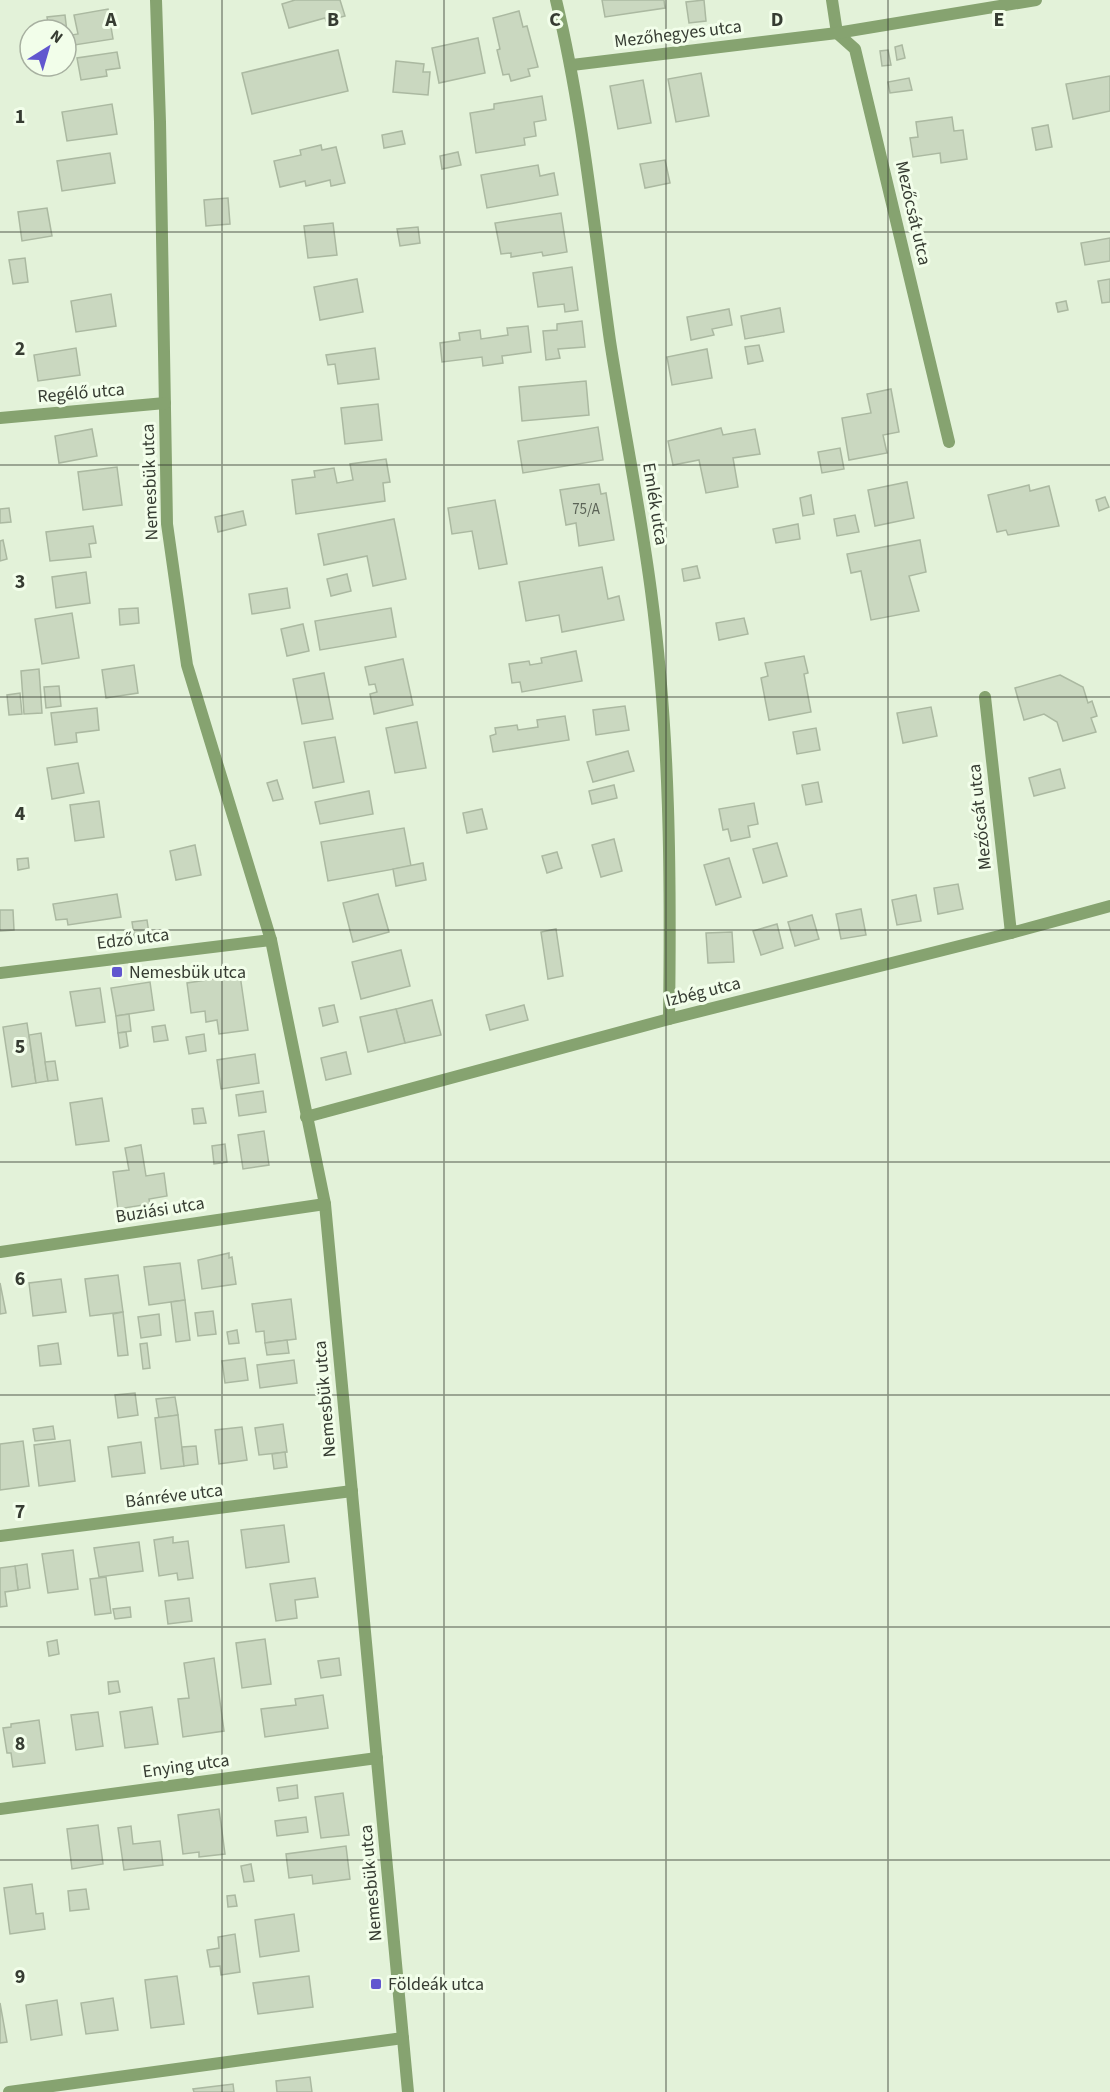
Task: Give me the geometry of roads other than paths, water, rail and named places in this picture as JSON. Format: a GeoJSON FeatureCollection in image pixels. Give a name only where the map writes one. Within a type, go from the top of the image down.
{"type":"FeatureCollection","features":[{"type":"Feature","properties":{"kind":"street","name":"Nemesbük utca"},"geometry":{"type":"LineString","coordinates":[[156,0],[167,524],[187,665],[271,940],[325,1204],[408,2092]]}},
{"type":"Feature","properties":{"kind":"street","name":"Emlék utca"},"geometry":{"type":"LineString","coordinates":[[556,0],[572,65],[617,388],[652,603],[666,737],[669,849],[669,1019]]}},
{"type":"Feature","properties":{"kind":"street"},"geometry":{"type":"LineString","coordinates":[[832,0],[837,33]]}},
{"type":"Feature","properties":{"kind":"street","name":"Mezőhegyes utca"},"geometry":{"type":"LineString","coordinates":[[572,65],[837,33],[1036,0]]}},
{"type":"Feature","properties":{"kind":"street","name":"Mezőcsát utca"},"geometry":{"type":"LineString","coordinates":[[837,33],[855,49],[949,442]]}},
{"type":"Feature","properties":{"kind":"street","name":"Regélő utca"},"geometry":{"type":"LineString","coordinates":[[0,418],[165,403]]}},
{"type":"Feature","properties":{"kind":"street","name":"Mezőcsát utca"},"geometry":{"type":"LineString","coordinates":[[985,697],[1011,933]]}},
{"type":"Feature","properties":{"kind":"street","name":"Izbég utca"},"geometry":{"type":"LineString","coordinates":[[306,1117],[669,1019],[1110,906]]}},
{"type":"Feature","properties":{"kind":"street","name":"Edző utca"},"geometry":{"type":"LineString","coordinates":[[0,973],[271,940]]}},
{"type":"Feature","properties":{"kind":"street","name":"Buziási utca"},"geometry":{"type":"LineString","coordinates":[[0,1252],[325,1204]]}},
{"type":"Feature","properties":{"kind":"street","name":"Bánréve utca"},"geometry":{"type":"LineString","coordinates":[[0,1536],[352,1491]]}},
{"type":"Feature","properties":{"kind":"street","name":"Enying utca"},"geometry":{"type":"LineString","coordinates":[[0,1809],[377,1758]]}},
{"type":"Feature","properties":{"kind":"street"},"geometry":{"type":"LineString","coordinates":[[9,2092],[404,2038]]}},
{"type":"Feature","properties":{"kind":"place","name":"Nemesbük utca"},"geometry":{"type":"Point","coordinates":[117,972]}},
{"type":"Feature","properties":{"kind":"place","name":"Földeák utca"},"geometry":{"type":"Point","coordinates":[376,1984]}}]}
